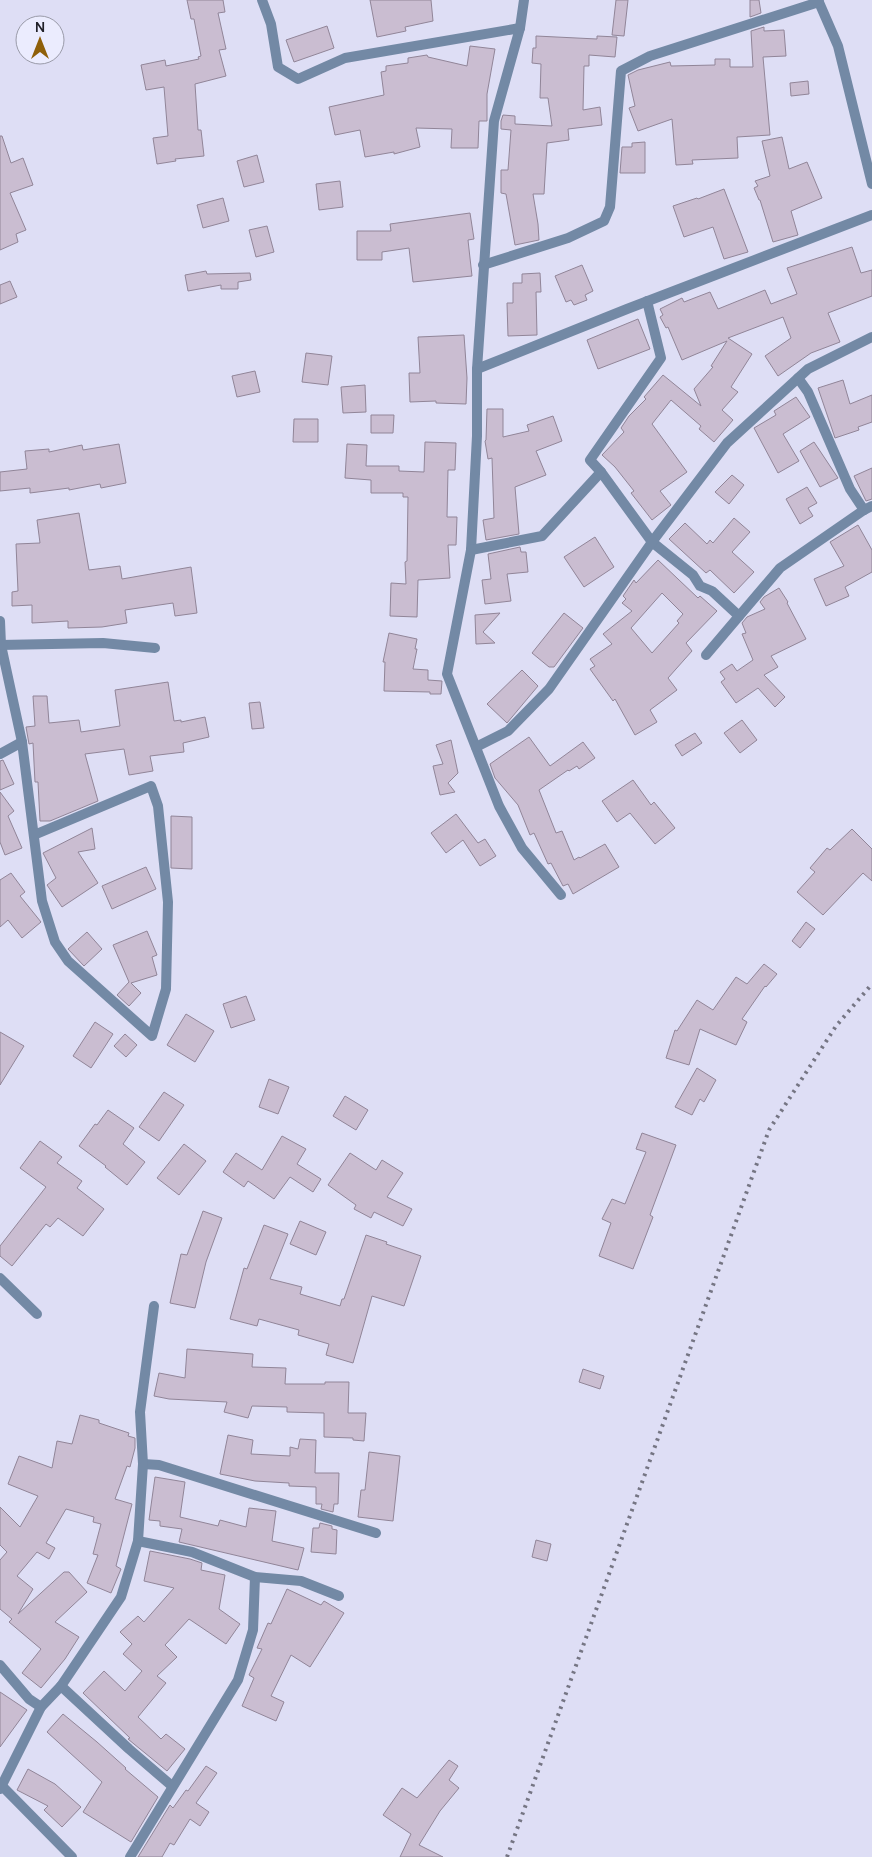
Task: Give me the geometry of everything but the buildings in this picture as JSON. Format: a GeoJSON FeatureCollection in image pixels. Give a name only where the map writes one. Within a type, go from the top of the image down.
{"type":"FeatureCollection","features":[{"type":"Feature","properties":{"kind":"street"},"geometry":{"type":"LineString","coordinates":[[262,0],[271,24],[278,67],[298,79],[345,58],[520,28]]}},
{"type":"Feature","properties":{"kind":"street"},"geometry":{"type":"LineString","coordinates":[[524,0],[520,28],[494,121],[477,369],[477,436],[470,550],[447,674],[499,806],[522,848],[561,895]]}},
{"type":"Feature","properties":{"kind":"street"},"geometry":{"type":"LineString","coordinates":[[483,264],[568,238],[604,221],[610,207],[621,71],[650,56],[819,1],[838,46],[872,184]]}},
{"type":"Feature","properties":{"kind":"street"},"geometry":{"type":"LineString","coordinates":[[477,369],[647,301],[872,215]]}},
{"type":"Feature","properties":{"kind":"street"},"geometry":{"type":"LineString","coordinates":[[647,301],[661,358],[590,460],[601,472],[652,542],[693,575],[700,586],[712,591],[740,616]]}},
{"type":"Feature","properties":{"kind":"street"},"geometry":{"type":"LineString","coordinates":[[476,746],[508,731],[549,689],[652,542],[727,443],[808,369],[872,337]]}},
{"type":"Feature","properties":{"kind":"street"},"geometry":{"type":"LineString","coordinates":[[706,655],[780,568],[868,508],[850,488],[808,392],[798,378]]}},
{"type":"Feature","properties":{"kind":"street"},"geometry":{"type":"LineString","coordinates":[[470,550],[542,536],[601,472]]}},
{"type":"Feature","properties":{"kind":"street"},"geometry":{"type":"LineString","coordinates":[[0,621],[0,645],[22,742],[42,901],[55,942],[68,961],[152,1036],[166,989],[168,902],[158,806],[151,786],[34,835]]}},
{"type":"Feature","properties":{"kind":"street"},"geometry":{"type":"LineString","coordinates":[[0,645],[103,643],[155,648]]}},
{"type":"Feature","properties":{"kind":"street"},"geometry":{"type":"LineString","coordinates":[[0,754],[22,742]]}},
{"type":"Feature","properties":{"kind":"street"},"geometry":{"type":"LineString","coordinates":[[0,1278],[37,1314]]}},
{"type":"Feature","properties":{"kind":"street"},"geometry":{"type":"LineString","coordinates":[[72,1857],[1,1788],[41,1707],[61,1686],[121,1597],[138,1541],[143,1464],[140,1412],[154,1306]]}},
{"type":"Feature","properties":{"kind":"street"},"geometry":{"type":"LineString","coordinates":[[143,1464],[159,1465],[376,1533]]}},
{"type":"Feature","properties":{"kind":"street"},"geometry":{"type":"LineString","coordinates":[[138,1541],[192,1552],[254,1577],[301,1581],[339,1596]]}},
{"type":"Feature","properties":{"kind":"street"},"geometry":{"type":"LineString","coordinates":[[130,1857],[238,1680],[253,1630],[254,1577]]}},
{"type":"Feature","properties":{"kind":"street"},"geometry":{"type":"LineString","coordinates":[[0,1665],[29,1699],[41,1707]]}},
{"type":"Feature","properties":{"kind":"street"},"geometry":{"type":"LineString","coordinates":[[61,1686],[172,1786]]}},
{"type":"Feature","properties":{"kind":"railway"},"geometry":{"type":"LineString","coordinates":[[507,1857],[769,1130],[836,1026],[872,984]]}}]}
